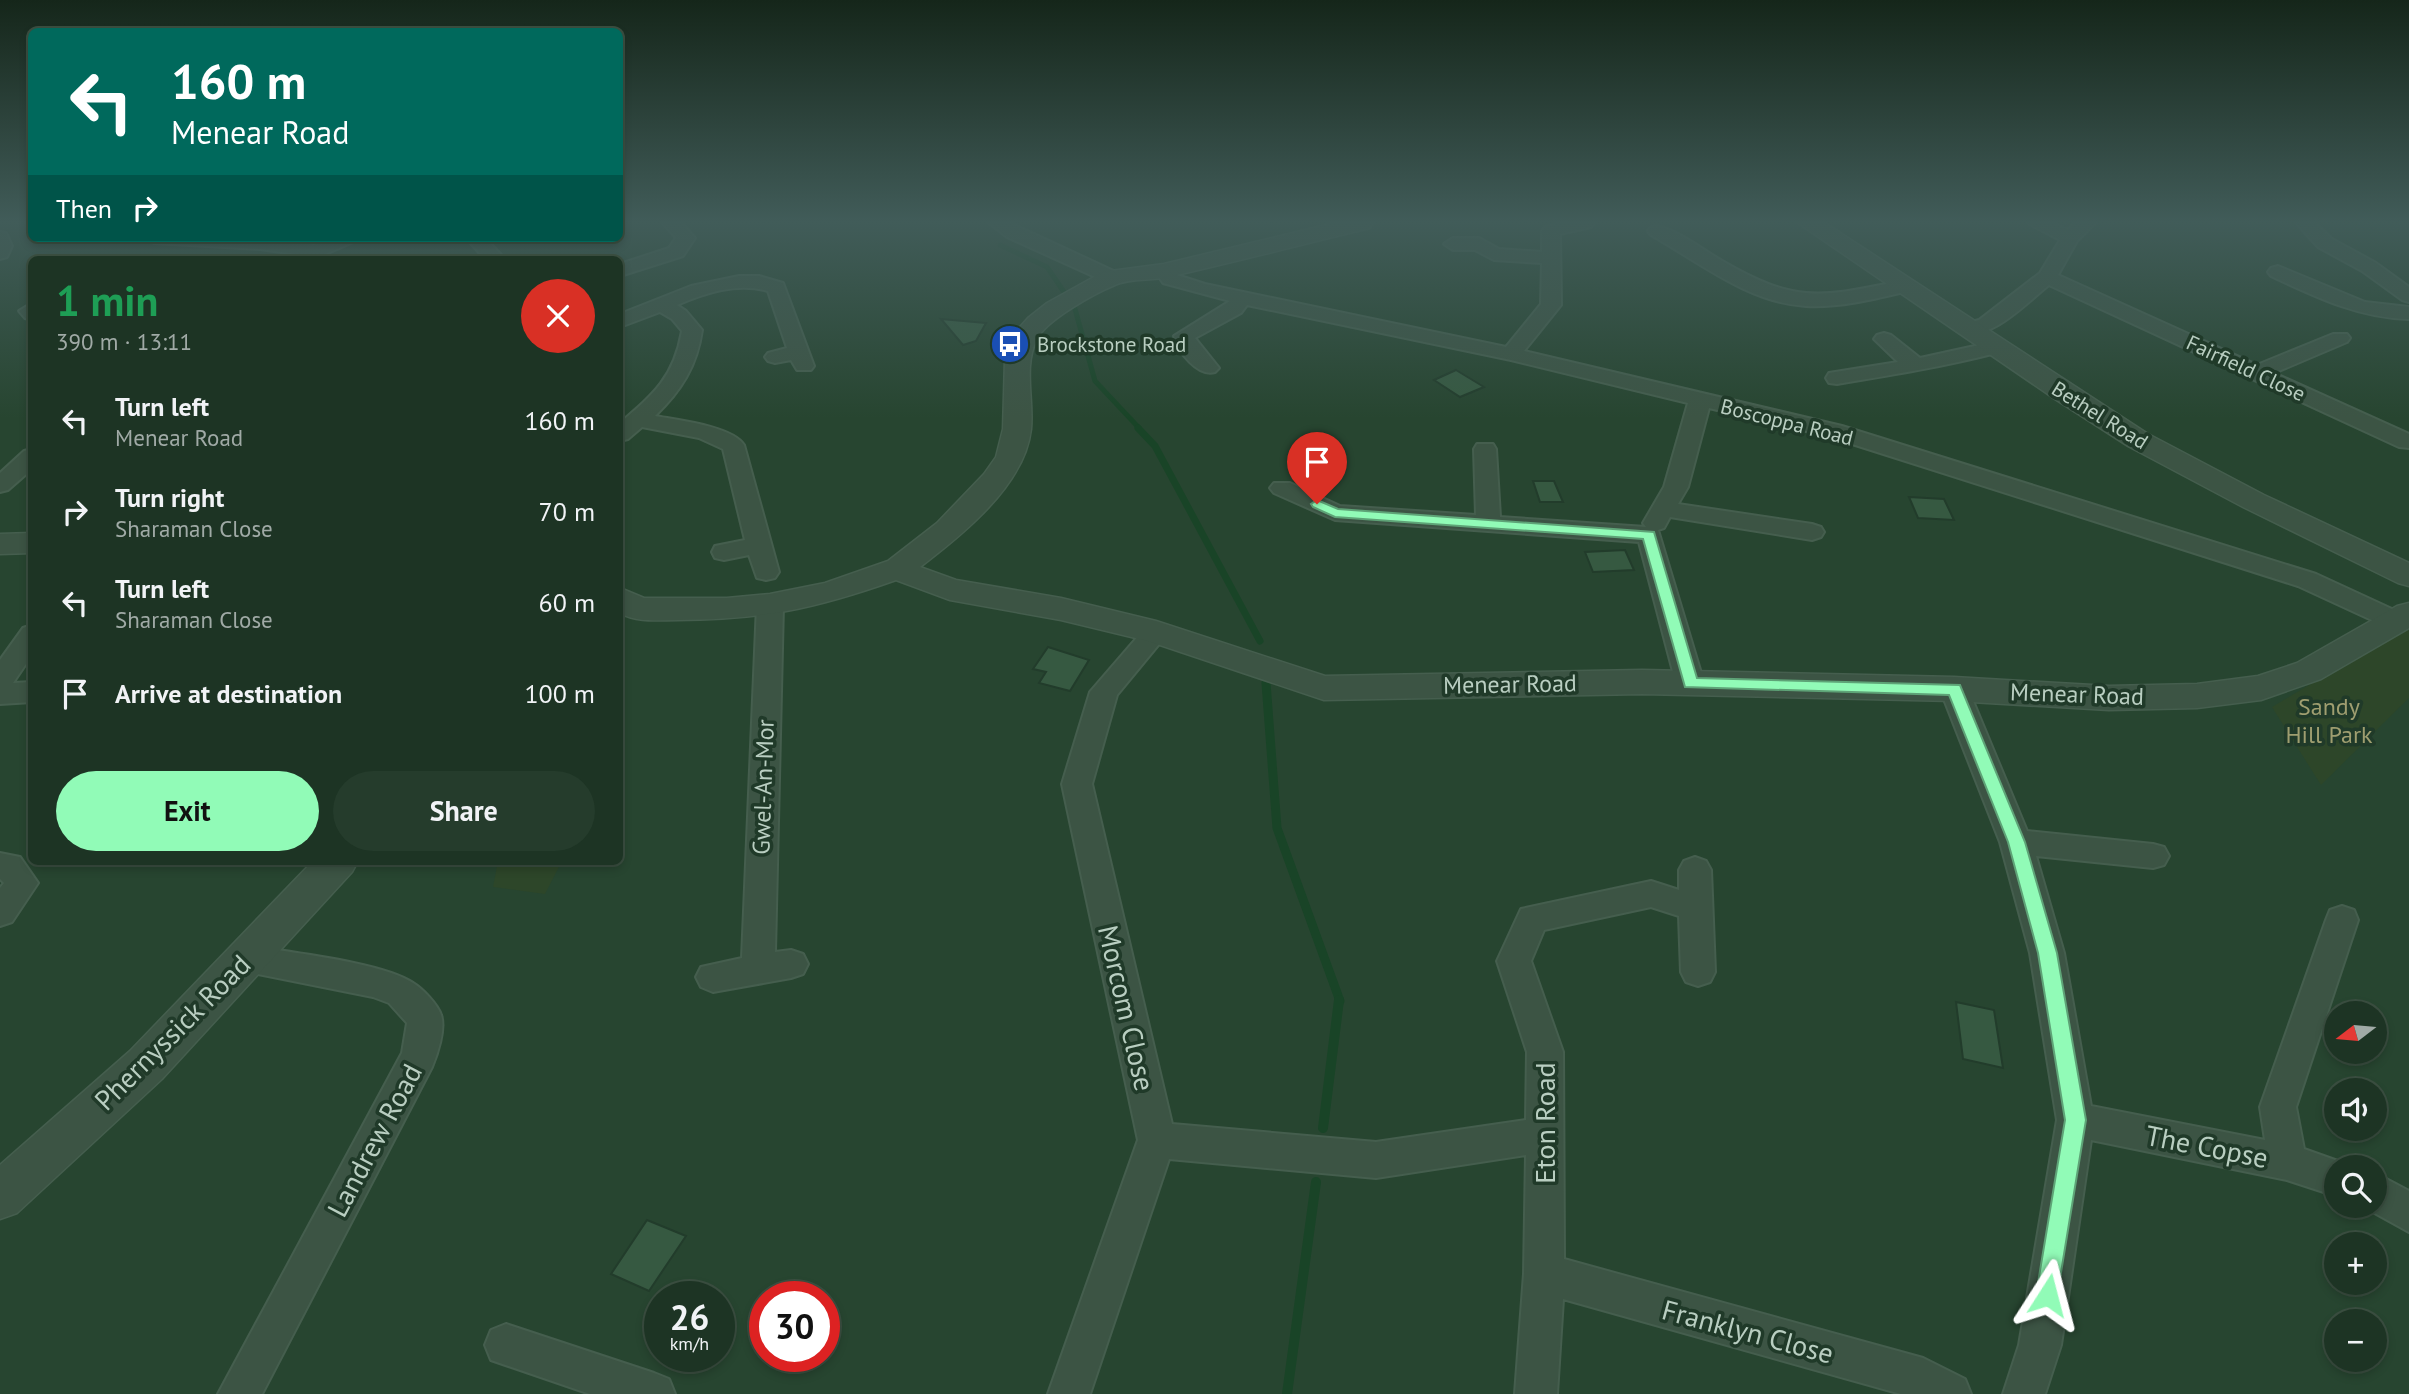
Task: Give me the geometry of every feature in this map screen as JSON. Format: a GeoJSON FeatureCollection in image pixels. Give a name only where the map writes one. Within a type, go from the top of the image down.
{"type":"FeatureCollection","features":[{"type":"Feature","properties":{"kind":"street"},"geometry":{"type":"LineString","coordinates":[[623,320],[708,288]]}},
{"type":"Feature","properties":{"kind":"street"},"geometry":{"type":"LineString","coordinates":[[775,357],[802,359],[776,288]]}},
{"type":"Feature","properties":{"kind":"street"},"geometry":{"type":"LineString","coordinates":[[626,612],[769,605],[831,592],[899,568],[948,530],[995,480],[1010,457],[1017,429],[1018,359],[1026,335],[1056,308],[1091,288]]}},
{"type":"Feature","properties":{"kind":"street","name":"Boscoppa Road"},"geometry":{"type":"LineString","coordinates":[[1200,288],[1511,354],[1834,431],[2294,576],[2404,618]]}},
{"type":"Feature","properties":{"kind":"street"},"geometry":{"type":"LineString","coordinates":[[1511,354],[1551,305],[1551,288]]}},
{"type":"Feature","properties":{"kind":"street"},"geometry":{"type":"LineString","coordinates":[[1762,288],[1795,299],[1816,300],[1893,288]]}},
{"type":"Feature","properties":{"kind":"street","name":"Bethel Road"},"geometry":{"type":"LineString","coordinates":[[1909,288],[1993,348],[2104,419],[2196,472],[2409,576]]}},
{"type":"Feature","properties":{"kind":"street"},"geometry":{"type":"LineString","coordinates":[[1967,329],[1986,324],[2033,288]]}},
{"type":"Feature","properties":{"kind":"street","name":"Fairfield Close"},"geometry":{"type":"LineString","coordinates":[[2071,288],[2407,442]]}},
{"type":"Feature","properties":{"kind":"street"},"geometry":{"type":"LineString","coordinates":[[2313,288],[2344,302],[2389,314],[2409,313]]}},
{"type":"Feature","properties":{"kind":"street"},"geometry":{"type":"LineString","coordinates":[[1208,368],[1185,343],[1184,336],[1234,309],[1243,297]]}},
{"type":"Feature","properties":{"kind":"street"},"geometry":{"type":"LineString","coordinates":[[628,426],[676,383],[690,355],[692,330],[679,315],[663,305]]}},
{"type":"Feature","properties":{"kind":"street"},"geometry":{"type":"LineString","coordinates":[[2256,373],[2340,338]]}},
{"type":"Feature","properties":{"kind":"street"},"geometry":{"type":"LineString","coordinates":[[1884,339],[1914,364]]}},
{"type":"Feature","properties":{"kind":"street"},"geometry":{"type":"LineString","coordinates":[[1844,372],[1952,359],[1972,351],[1993,348]]}},
{"type":"Feature","properties":{"kind":"street"},"geometry":{"type":"LineString","coordinates":[[1690,683],[1649,535],[1676,487],[1700,400]]}},
{"type":"Feature","properties":{"kind":"street"},"geometry":{"type":"LineString","coordinates":[[628,426],[705,433],[733,445],[766,572]]}},
{"type":"Feature","properties":{"kind":"street"},"geometry":{"type":"LineString","coordinates":[[1485,449],[1488,524]]}},
{"type":"Feature","properties":{"kind":"street"},"geometry":{"type":"LineString","coordinates":[[0,485],[28,460]]}},
{"type":"Feature","properties":{"kind":"street"},"geometry":{"type":"LineString","coordinates":[[1282,488],[1335,513],[1649,535]]}},
{"type":"Feature","properties":{"kind":"street"},"geometry":{"type":"LineString","coordinates":[[1664,509],[1812,532]]}},
{"type":"Feature","properties":{"kind":"street"},"geometry":{"type":"LineString","coordinates":[[0,544],[28,543]]}},
{"type":"Feature","properties":{"kind":"street"},"geometry":{"type":"LineString","coordinates":[[724,552],[760,545]]}},
{"type":"Feature","properties":{"kind":"street","name":"Menear Road"},"geometry":{"type":"LineString","coordinates":[[899,568],[950,590],[1061,609],[1156,632],[1324,688],[1690,683],[1954,689],[2109,698],[2197,696],[2261,688],[2309,671],[2404,618]]}},
{"type":"Feature","properties":{"kind":"street","name":"Gwel-An-Mor"},"geometry":{"type":"LineString","coordinates":[[758,970],[769,605]]}},
{"type":"Feature","properties":{"kind":"street","name":"Morcom Close"},"geometry":{"type":"LineString","coordinates":[[1156,632],[1104,692],[1077,784],[1157,1140]]}},
{"type":"Feature","properties":{"kind":"street"},"geometry":{"type":"LineString","coordinates":[[0,681],[28,640]]}},
{"type":"Feature","properties":{"kind":"street"},"geometry":{"type":"LineString","coordinates":[[1954,689],[2017,842],[2048,953],[2075,1120],[2040,1345],[2024,1394]]}},
{"type":"Feature","properties":{"kind":"street"},"geometry":{"type":"LineString","coordinates":[[0,694],[28,692]]}},
{"type":"Feature","properties":{"kind":"street"},"geometry":{"type":"LineString","coordinates":[[2017,842],[2153,856]]}},
{"type":"Feature","properties":{"kind":"street","name":"Phernyssick Road"},"geometry":{"type":"LineString","coordinates":[[0,1196],[146,1065],[334,865]]}},
{"type":"Feature","properties":{"kind":"street"},"geometry":{"type":"LineString","coordinates":[[0,866],[9,866],[22,883],[0,913]]}},
{"type":"Feature","properties":{"kind":"street"},"geometry":{"type":"LineString","coordinates":[[1695,870],[1698,972]]}},
{"type":"Feature","properties":{"kind":"street","name":"Eton Road"},"geometry":{"type":"LineString","coordinates":[[1535,1394],[1544,1274],[1545,1052],[1514,961],[1533,919],[1651,894],[1695,908]]}},
{"type":"Feature","properties":{"kind":"street"},"geometry":{"type":"LineString","coordinates":[[2287,1161],[2278,1107],[2342,920]]}},
{"type":"Feature","properties":{"kind":"street","name":"Landrew Road"},"geometry":{"type":"LineString","coordinates":[[239,1394],[419,1056],[425,1018],[401,993],[374,983],[245,959]]}},
{"type":"Feature","properties":{"kind":"street"},"geometry":{"type":"LineString","coordinates":[[712,977],[791,964]]}},
{"type":"Feature","properties":{"kind":"street","name":"The Copse"},"geometry":{"type":"LineString","coordinates":[[2075,1120],[2287,1161],[2324,1174]]}},
{"type":"Feature","properties":{"kind":"street"},"geometry":{"type":"LineString","coordinates":[[1069,1394],[1157,1140],[1376,1160],[1545,1135]]}},
{"type":"Feature","properties":{"kind":"street"},"geometry":{"type":"LineString","coordinates":[[2387,1199],[2409,1213]]}},
{"type":"Feature","properties":{"kind":"street","name":"Franklyn Close"},"geometry":{"type":"LineString","coordinates":[[1544,1274],[1923,1379],[1950,1394]]}},
{"type":"Feature","properties":{"kind":"street"},"geometry":{"type":"LineString","coordinates":[[506,1345],[654,1394]]}},
{"type":"Feature","properties":{"kind":"green space","name":"Sandy Hill Park"},"geometry":{"type":"Polygon","coordinates":[[[2409,626],[2409,698],[2321,785],[2272,707],[2409,626]]]}},
{"type":"Feature","properties":{"kind":"green space"},"geometry":{"type":"Polygon","coordinates":[[[497,865],[560,865],[545,894],[493,887],[497,865]]]}},
{"type":"Feature","properties":{"kind":"building"},"geometry":{"type":"Polygon","coordinates":[[[941,319],[986,323],[976,341],[963,345],[941,319]]]}},
{"type":"Feature","properties":{"kind":"building"},"geometry":{"type":"Polygon","coordinates":[[[1456,370],[1484,387],[1460,397],[1434,380],[1456,370]]]}},
{"type":"Feature","properties":{"kind":"building"},"geometry":{"type":"Polygon","coordinates":[[[1533,481],[1554,481],[1563,502],[1540,502],[1533,481]]]}},
{"type":"Feature","properties":{"kind":"building"},"geometry":{"type":"Polygon","coordinates":[[[1909,497],[1944,499],[1954,520],[1918,518],[1909,497]]]}},
{"type":"Feature","properties":{"kind":"building"},"geometry":{"type":"Polygon","coordinates":[[[1625,550],[1634,570],[1593,572],[1585,552],[1625,550]]]}},
{"type":"Feature","properties":{"kind":"building"},"geometry":{"type":"Polygon","coordinates":[[[1048,647],[1089,660],[1070,691],[1039,683],[1046,672],[1033,669],[1048,647]]]}},
{"type":"Feature","properties":{"kind":"building"},"geometry":{"type":"Polygon","coordinates":[[[1956,1002],[1994,1010],[2003,1068],[1963,1059],[1956,1002]]]}},
{"type":"Feature","properties":{"kind":"building"},"geometry":{"type":"Polygon","coordinates":[[[647,1220],[686,1236],[656,1281],[644,1281],[644,1289],[611,1274],[647,1220]]]}},
{"type":"Feature","properties":{"kind":"waterway"},"geometry":{"type":"LineString","coordinates":[[1061,288],[1064,292]]}},
{"type":"Feature","properties":{"kind":"waterway"},"geometry":{"type":"LineString","coordinates":[[1075,309],[1095,381],[1140,429]]}},
{"type":"Feature","properties":{"kind":"waterway"},"geometry":{"type":"LineString","coordinates":[[1138,428],[1155,446],[1260,641]]}},
{"type":"Feature","properties":{"kind":"waterway"},"geometry":{"type":"LineString","coordinates":[[1265,674],[1266,684]]}},
{"type":"Feature","properties":{"kind":"waterway"},"geometry":{"type":"LineString","coordinates":[[1266,683],[1277,828],[1340,1001]]}},
{"type":"Feature","properties":{"kind":"waterway"},"geometry":{"type":"LineString","coordinates":[[1323,1128],[1339,1000]]}},
{"type":"Feature","properties":{"kind":"waterway"},"geometry":{"type":"LineString","coordinates":[[1287,1394],[1316,1182]]}},
{"type":"Feature","properties":{"kind":"place","name":"Brockstone Road"},"geometry":{"type":"Point","coordinates":[1010,344]}},
{"type":"Feature","properties":{"kind":"route"},"geometry":{"type":"LineString","coordinates":[[1317,504],[1335,513],[1649,535],[1690,683],[1954,689],[2017,842],[2048,953],[2075,1120],[2048,1295]]}}]}
